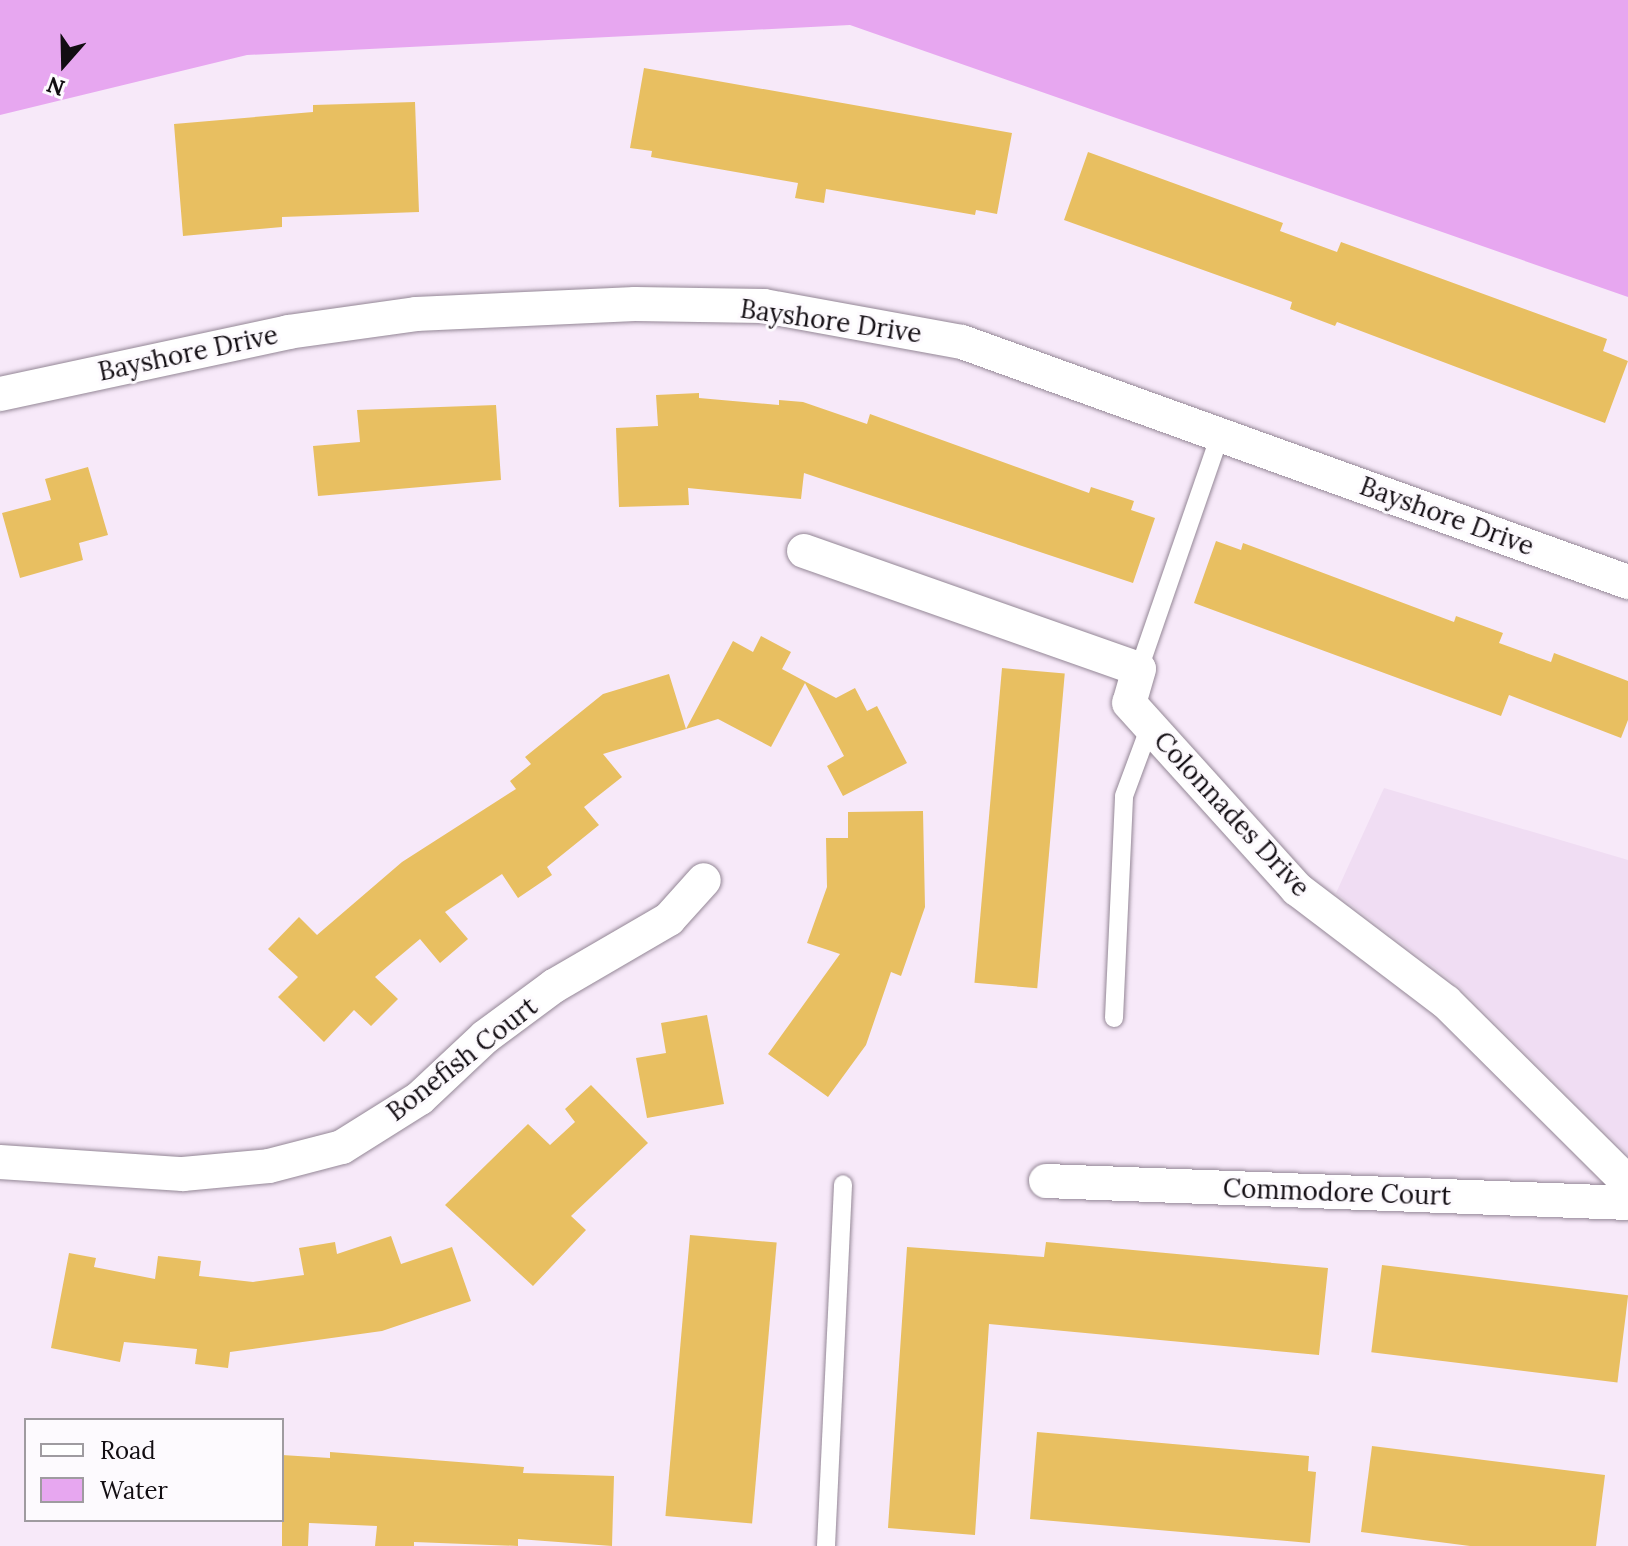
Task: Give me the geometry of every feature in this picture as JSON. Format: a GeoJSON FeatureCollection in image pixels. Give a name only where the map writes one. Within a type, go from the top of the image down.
{"type":"FeatureCollection","features":[{"type":"Feature","properties":{"kind":"street","name":"Bayshore Drive"},"geometry":{"type":"LineString","coordinates":[[0,394],[288,332],[416,314],[635,304],[764,306],[962,342],[1628,582]]}},
{"type":"Feature","properties":{"kind":"street"},"geometry":{"type":"LineString","coordinates":[[804,551],[1139,669]]}},
{"type":"Feature","properties":{"kind":"street","name":"Colonnades Drive"},"geometry":{"type":"LineString","coordinates":[[1139,669],[1129,703],[1297,889],[1446,1002],[1628,1183]]}},
{"type":"Feature","properties":{"kind":"street","name":"Bonefish Court"},"geometry":{"type":"LineString","coordinates":[[0,1162],[183,1174],[269,1166],[342,1147],[420,1098],[485,1037],[554,986],[669,919],[704,880]]}},
{"type":"Feature","properties":{"kind":"street","name":"Commodore Court"},"geometry":{"type":"LineString","coordinates":[[1046,1181],[1628,1203]]}},
{"type":"Feature","properties":{"kind":"lane"},"geometry":{"type":"LineString","coordinates":[[1139,669],[1220,435]]}},
{"type":"Feature","properties":{"kind":"lane"},"geometry":{"type":"LineString","coordinates":[[1114,1018],[1124,796],[1150,726]]}},
{"type":"Feature","properties":{"kind":"lane"},"geometry":{"type":"LineString","coordinates":[[826,1546],[843,1184]]}},
{"type":"Feature","properties":{"kind":"shaded area"},"geometry":{"type":"Polygon","coordinates":[[[1384,788],[1628,860],[1628,1154],[1459,986],[1336,893],[1384,788]]]}},
{"type":"Feature","properties":{"kind":"water"},"geometry":{"type":"Polygon","coordinates":[[[0,0],[1628,0],[1628,297],[850,25],[247,55],[0,115],[0,0]]]}},
{"type":"Feature","properties":{"kind":"building"},"geometry":{"type":"Polygon","coordinates":[[[644,68],[1012,133],[997,214],[976,210],[975,215],[826,189],[824,203],[795,198],[798,183],[651,157],[652,151],[630,148],[644,68]]]}},
{"type":"Feature","properties":{"kind":"building"},"geometry":{"type":"Polygon","coordinates":[[[415,102],[419,212],[282,217],[282,227],[183,236],[174,124],[313,112],[313,105],[415,102]]]}},
{"type":"Feature","properties":{"kind":"building"},"geometry":{"type":"Polygon","coordinates":[[[1088,152],[1283,223],[1280,231],[1337,252],[1341,242],[1607,339],[1603,351],[1628,361],[1605,423],[1337,322],[1335,326],[1290,309],[1292,302],[1064,220],[1088,152]]]}},
{"type":"Feature","properties":{"kind":"building"},"geometry":{"type":"Polygon","coordinates":[[[699,393],[699,398],[779,405],[779,400],[803,402],[867,424],[870,414],[1089,493],[1091,487],[1134,501],[1131,510],[1155,518],[1133,583],[804,473],[801,499],[688,488],[689,505],[619,507],[616,428],[658,426],[656,395],[699,393]]]}},
{"type":"Feature","properties":{"kind":"building"},"geometry":{"type":"Polygon","coordinates":[[[496,405],[501,480],[318,496],[313,446],[360,442],[357,410],[496,405]]]}},
{"type":"Feature","properties":{"kind":"building"},"geometry":{"type":"Polygon","coordinates":[[[88,467],[108,535],[79,543],[83,560],[20,578],[2,513],[51,500],[45,479],[88,467]]]}},
{"type":"Feature","properties":{"kind":"building"},"geometry":{"type":"Polygon","coordinates":[[[1216,541],[1241,550],[1243,543],[1454,622],[1456,616],[1503,633],[1499,643],[1551,662],[1554,653],[1628,681],[1628,720],[1621,738],[1509,695],[1501,716],[1194,603],[1216,541]]]}},
{"type":"Feature","properties":{"kind":"building"},"geometry":{"type":"Polygon","coordinates":[[[761,636],[791,652],[782,669],[836,698],[855,688],[867,711],[877,706],[907,763],[843,796],[827,766],[844,756],[805,683],[771,747],[718,719],[686,729],[733,641],[753,652],[761,636]]]}},
{"type":"Feature","properties":{"kind":"building"},"geometry":{"type":"Polygon","coordinates":[[[1002,668],[1065,673],[1037,988],[974,983],[1002,668]]]}},
{"type":"Feature","properties":{"kind":"building"},"geometry":{"type":"Polygon","coordinates":[[[669,674],[686,729],[603,754],[622,777],[584,807],[599,825],[547,867],[552,875],[518,898],[502,874],[445,912],[468,939],[440,963],[420,939],[375,977],[398,999],[371,1026],[354,1010],[324,1042],[278,997],[298,977],[268,949],[299,917],[317,935],[402,862],[516,789],[510,781],[531,764],[525,757],[603,694],[669,674]]]}},
{"type":"Feature","properties":{"kind":"building"},"geometry":{"type":"Polygon","coordinates":[[[923,811],[925,907],[901,976],[891,972],[866,1045],[828,1097],[768,1054],[840,954],[807,943],[827,887],[826,838],[848,838],[848,812],[923,811]]]}},
{"type":"Feature","properties":{"kind":"building"},"geometry":{"type":"Polygon","coordinates":[[[707,1015],[724,1104],[647,1118],[636,1058],[666,1053],[661,1023],[707,1015]]]}},
{"type":"Feature","properties":{"kind":"building"},"geometry":{"type":"Polygon","coordinates":[[[591,1085],[648,1143],[571,1216],[586,1230],[533,1286],[445,1205],[528,1124],[550,1145],[575,1122],[565,1109],[591,1085]]]}},
{"type":"Feature","properties":{"kind":"building"},"geometry":{"type":"Polygon","coordinates":[[[690,1235],[777,1243],[752,1524],[665,1516],[690,1235]]]}},
{"type":"Feature","properties":{"kind":"building"},"geometry":{"type":"Polygon","coordinates":[[[391,1236],[401,1264],[452,1247],[471,1301],[382,1331],[230,1352],[228,1368],[195,1364],[197,1349],[124,1342],[120,1362],[51,1348],[69,1253],[96,1258],[94,1267],[155,1279],[158,1256],[201,1261],[199,1276],[253,1282],[304,1275],[299,1248],[335,1242],[337,1254],[391,1236]]]}},
{"type":"Feature","properties":{"kind":"building"},"geometry":{"type":"Polygon","coordinates":[[[1046,1242],[1328,1268],[1319,1355],[989,1324],[975,1535],[888,1528],[907,1247],[1044,1257],[1046,1242]]]}},
{"type":"Feature","properties":{"kind":"building"},"geometry":{"type":"Polygon","coordinates":[[[1382,1265],[1628,1295],[1617,1383],[1371,1352],[1382,1265]]]}},
{"type":"Feature","properties":{"kind":"building"},"geometry":{"type":"Polygon","coordinates":[[[1037,1432],[1309,1456],[1308,1471],[1316,1472],[1310,1543],[1030,1519],[1037,1432]]]}},
{"type":"Feature","properties":{"kind":"building"},"geometry":{"type":"Polygon","coordinates":[[[1372,1446],[1605,1475],[1596,1546],[1470,1546],[1361,1532],[1372,1446]]]}},
{"type":"Feature","properties":{"kind":"building"},"geometry":{"type":"Polygon","coordinates":[[[330,1452],[524,1467],[523,1473],[614,1476],[612,1546],[518,1539],[518,1546],[414,1542],[414,1546],[375,1546],[377,1526],[309,1523],[308,1546],[282,1546],[284,1455],[330,1458],[330,1452]]]}}]}
